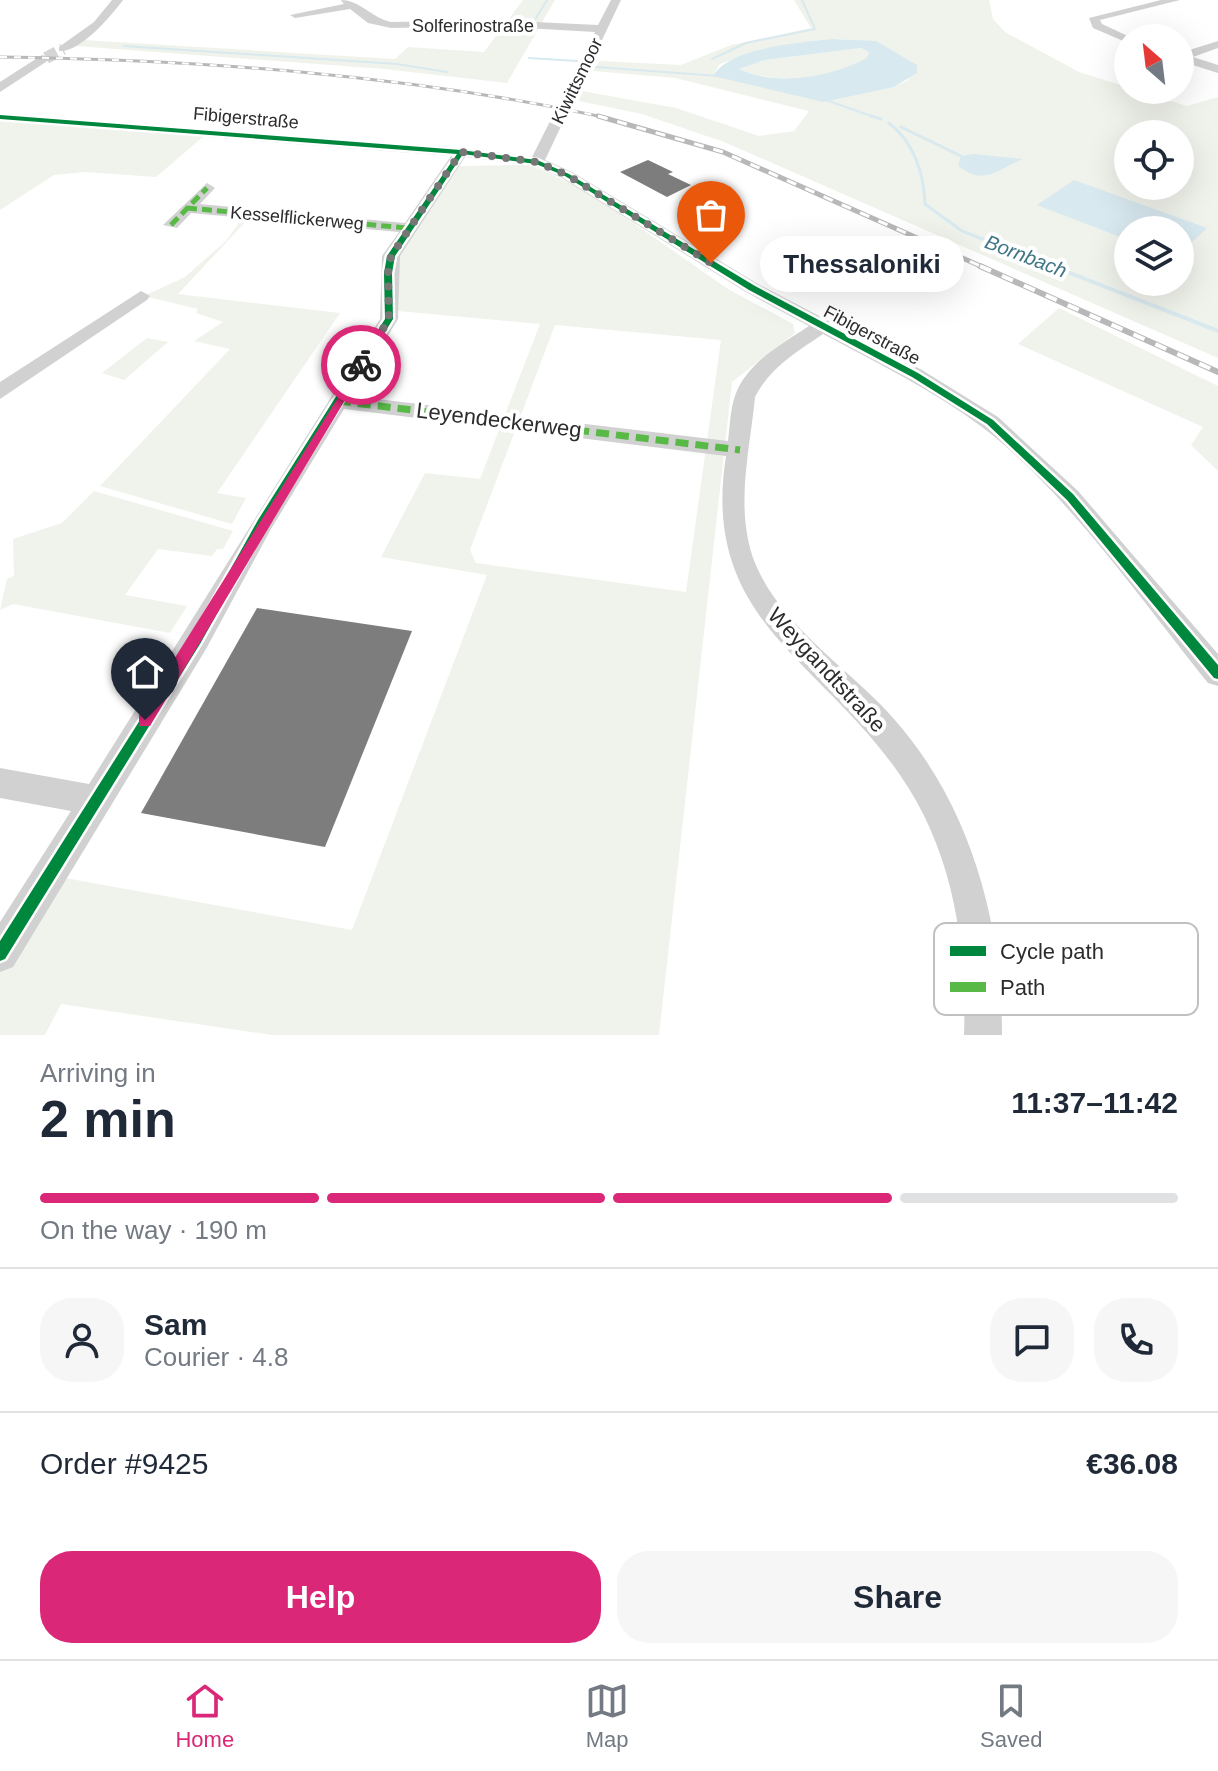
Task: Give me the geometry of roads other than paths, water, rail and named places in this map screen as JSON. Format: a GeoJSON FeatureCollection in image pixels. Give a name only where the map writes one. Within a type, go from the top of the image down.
{"type":"FeatureCollection","features":[{"type":"Feature","properties":{"kind":"street"},"geometry":{"type":"LineString","coordinates":[[63,49],[98,24],[118,0]]}},
{"type":"Feature","properties":{"kind":"street","name":"Kiwittsmoor"},"geometry":{"type":"LineString","coordinates":[[537,162],[616,0]]}},
{"type":"Feature","properties":{"kind":"street"},"geometry":{"type":"LineString","coordinates":[[1115,0],[1130,8]]}},
{"type":"Feature","properties":{"kind":"street"},"geometry":{"type":"LineString","coordinates":[[1114,35],[1094,22],[1098,16],[1175,0]]}},
{"type":"Feature","properties":{"kind":"street","name":"Solferinostraße"},"geometry":{"type":"LineString","coordinates":[[295,15],[348,3],[372,21],[391,25],[491,23],[603,29]]}},
{"type":"Feature","properties":{"kind":"street"},"geometry":{"type":"LineString","coordinates":[[1194,52],[1218,44]]}},
{"type":"Feature","properties":{"kind":"street"},"geometry":{"type":"LineString","coordinates":[[0,88],[46,58]]}},
{"type":"Feature","properties":{"kind":"street"},"geometry":{"type":"LineString","coordinates":[[1194,61],[1218,69]]}},
{"type":"Feature","properties":{"kind":"street","name":"Fibigerstraße"},"geometry":{"type":"LineString","coordinates":[[0,117],[461,152],[537,162],[567,175],[821,327],[957,400],[1018,445],[1073,501],[1218,674]]}},
{"type":"Feature","properties":{"kind":"street"},"geometry":{"type":"LineString","coordinates":[[0,954],[196,641],[262,523],[389,319],[388,273],[391,256],[461,152]]}},
{"type":"Feature","properties":{"kind":"street","name":"Kesselflickerweg"},"geometry":{"type":"LineString","coordinates":[[171,225],[207,188]]}},
{"type":"Feature","properties":{"kind":"street","name":"Kesselflickerweg"},"geometry":{"type":"LineString","coordinates":[[187,208],[407,228]]}},
{"type":"Feature","properties":{"kind":"street"},"geometry":{"type":"LineString","coordinates":[[0,392],[141,296]]}},
{"type":"Feature","properties":{"kind":"street","name":"Weygandtstraße"},"geometry":{"type":"LineString","coordinates":[[821,327],[771,360],[752,378],[745,397],[734,531],[747,574],[772,616],[889,734],[924,784],[953,844],[972,900],[976,923]]}},
{"type":"Feature","properties":{"kind":"street","name":"Leyendeckerweg"},"geometry":{"type":"LineString","coordinates":[[338,401],[740,450]]}},
{"type":"Feature","properties":{"kind":"street"},"geometry":{"type":"LineString","coordinates":[[0,783],[94,800]]}},
{"type":"Feature","properties":{"kind":"street","name":"Weygandtstraße"},"geometry":{"type":"LineString","coordinates":[[983,1015],[983,1035]]}},
{"type":"Feature","properties":{"kind":"waterway","name":"Bornbach"},"geometry":{"type":"LineString","coordinates":[[533,23],[547,0]]}},
{"type":"Feature","properties":{"kind":"waterway"},"geometry":{"type":"LineString","coordinates":[[712,59],[746,43],[815,29],[802,0]]}},
{"type":"Feature","properties":{"kind":"waterway"},"geometry":{"type":"LineString","coordinates":[[124,46],[397,64],[447,72]]}},
{"type":"Feature","properties":{"kind":"waterway","name":"Bornbach"},"geometry":{"type":"LineString","coordinates":[[529,58],[577,61]]}},
{"type":"Feature","properties":{"kind":"waterway","name":"Bornbach"},"geometry":{"type":"LineString","coordinates":[[596,67],[719,76]]}},
{"type":"Feature","properties":{"kind":"waterway","name":"Bornbach"},"geometry":{"type":"LineString","coordinates":[[823,99],[873,117]]}},
{"type":"Feature","properties":{"kind":"waterway","name":"Bornbach"},"geometry":{"type":"LineString","coordinates":[[873,117],[881,119]]}},
{"type":"Feature","properties":{"kind":"waterway","name":"Bornbach"},"geometry":{"type":"LineString","coordinates":[[873,117],[877,118]]}},
{"type":"Feature","properties":{"kind":"waterway","name":"Bornbach"},"geometry":{"type":"LineString","coordinates":[[889,123],[905,139],[916,159],[925,204],[962,231],[1057,268]]}},
{"type":"Feature","properties":{"kind":"waterway"},"geometry":{"type":"LineString","coordinates":[[901,127],[961,156]]}},
{"type":"Feature","properties":{"kind":"waterway","name":"Bornbach"},"geometry":{"type":"LineString","coordinates":[[1052,266],[1218,331]]}},
{"type":"Feature","properties":{"kind":"tunnel"},"geometry":{"type":"LineString","coordinates":[[46,58],[63,49]]}},
{"type":"Feature","properties":{"kind":"railway"},"geometry":{"type":"LineString","coordinates":[[0,57],[153,62],[306,72],[458,91],[598,116]]}},
{"type":"Feature","properties":{"kind":"railway"},"geometry":{"type":"LineString","coordinates":[[598,116],[608,118]]}},
{"type":"Feature","properties":{"kind":"railway"},"geometry":{"type":"LineString","coordinates":[[598,116],[723,152],[985,268]]}},
{"type":"Feature","properties":{"kind":"railway"},"geometry":{"type":"LineString","coordinates":[[980,266],[1218,372]]}},
{"type":"Feature","properties":{"kind":"place","name":"Thessaloniki"},"geometry":{"type":"Point","coordinates":[711,263]}}]}
